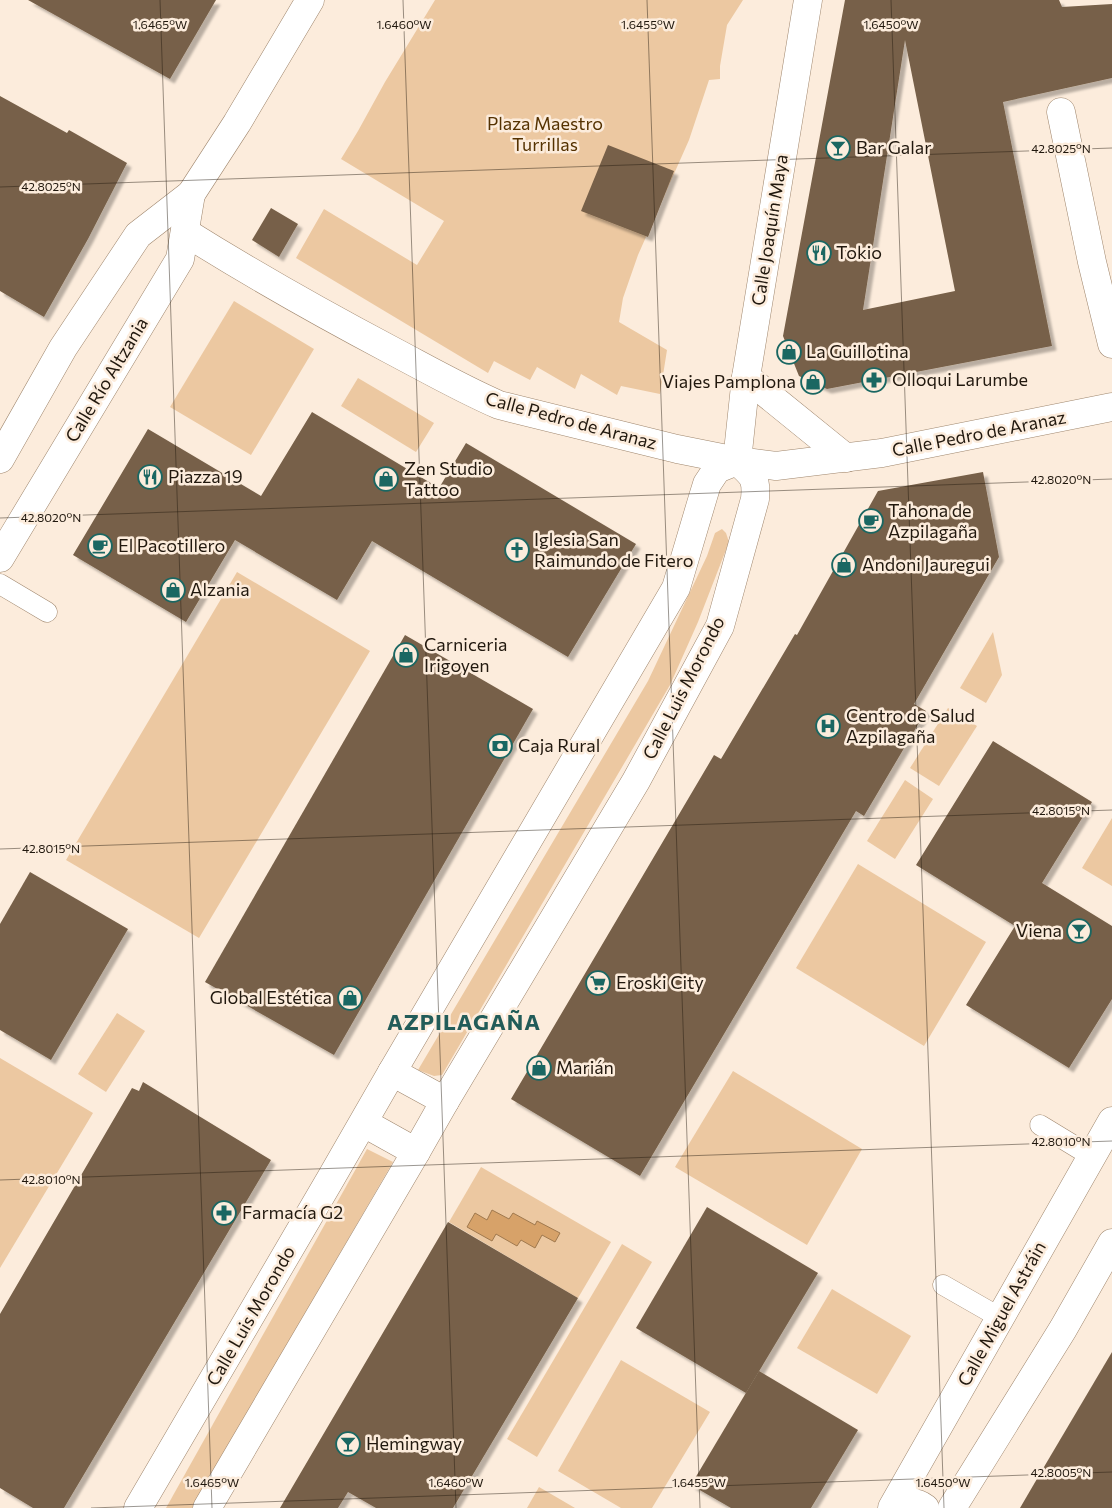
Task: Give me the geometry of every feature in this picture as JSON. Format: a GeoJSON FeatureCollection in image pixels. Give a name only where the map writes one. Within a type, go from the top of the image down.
{"type":"FeatureCollection","features":[{"type":"Feature","properties":{"kind":"street","name":"Calle Río Altzania"},"geometry":{"type":"LineString","coordinates":[[0,459],[62,348],[138,235],[191,194],[310,0]]}},
{"type":"Feature","properties":{"kind":"street","name":"Calle Joaquín Maya"},"geometry":{"type":"LineString","coordinates":[[737,461],[746,378],[808,0]]}},
{"type":"Feature","properties":{"kind":"street"},"geometry":{"type":"LineString","coordinates":[[1061,112],[1092,262],[1112,344]]}},
{"type":"Feature","properties":{"kind":"street","name":"Calle Río Altzania"},"geometry":{"type":"LineString","coordinates":[[0,558],[180,259],[191,194]]}},
{"type":"Feature","properties":{"kind":"street","name":"Calle Pedro de Aranaz"},"geometry":{"type":"LineString","coordinates":[[185,232],[346,326],[475,394],[500,405],[677,449],[737,461],[776,466],[882,454],[1112,407]]}},
{"type":"Feature","properties":{"kind":"street"},"geometry":{"type":"LineString","coordinates":[[746,378],[846,458]]}},
{"type":"Feature","properties":{"kind":"street","name":"Calle Luis Morondo"},"geometry":{"type":"LineString","coordinates":[[138,1508],[676,588],[702,497],[708,484],[717,469],[737,461],[749,471],[756,484],[755,499],[720,626],[636,780],[445,1101],[207,1508]]}},
{"type":"Feature","properties":{"kind":"street"},"geometry":{"type":"LineString","coordinates":[[392,1072],[445,1101]]}},
{"type":"Feature","properties":{"kind":"street","name":"Calle Miguel Astráin"},"geometry":{"type":"LineString","coordinates":[[894,1508],[999,1317],[1112,1121]]}},
{"type":"Feature","properties":{"kind":"street"},"geometry":{"type":"LineString","coordinates":[[364,1123],[416,1152]]}},
{"type":"Feature","properties":{"kind":"street"},"geometry":{"type":"LineString","coordinates":[[952,1508],[1063,1329],[1112,1243]]}},
{"type":"Feature","properties":{"kind":"street","name":"Calle Miguel Astráin"},"geometry":{"type":"LineString","coordinates":[[894,1508],[910,1502],[925,1508]]}},
{"type":"Feature","properties":{"kind":"lane"},"geometry":{"type":"LineString","coordinates":[[0,584],[47,612]]}},
{"type":"Feature","properties":{"kind":"lane"},"geometry":{"type":"LineString","coordinates":[[1040,1125],[1091,1156]]}},
{"type":"Feature","properties":{"kind":"lane"},"geometry":{"type":"LineString","coordinates":[[943,1285],[999,1317]]}},
{"type":"Feature","properties":{"kind":"green space","name":"Plaza Maestro Turrillas"},"geometry":{"type":"Polygon","coordinates":[[[435,0],[743,0],[727,25],[720,66],[720,79],[709,80],[689,140],[638,255],[623,298],[619,322],[667,350],[660,394],[621,386],[617,395],[581,374],[575,389],[537,367],[530,380],[494,361],[488,373],[296,258],[324,209],[417,265],[444,221],[341,159],[435,0]]]}},
{"type":"Feature","properties":{"kind":"green space"},"geometry":{"type":"Polygon","coordinates":[[[234,301],[314,349],[251,455],[170,407],[234,301]]]}},
{"type":"Feature","properties":{"kind":"green space"},"geometry":{"type":"Polygon","coordinates":[[[358,378],[434,423],[416,452],[341,406],[358,378]]]}},
{"type":"Feature","properties":{"kind":"green space"},"geometry":{"type":"Polygon","coordinates":[[[722,529],[726,533],[729,542],[698,622],[670,685],[442,1075],[434,1076],[418,1070],[648,681],[707,556],[715,533],[722,529]]]}},
{"type":"Feature","properties":{"kind":"green space"},"geometry":{"type":"Polygon","coordinates":[[[237,572],[370,651],[199,938],[66,860],[237,572]]]}},
{"type":"Feature","properties":{"kind":"green space"},"geometry":{"type":"Polygon","coordinates":[[[993,632],[1002,675],[986,703],[960,688],[993,632]]]}},
{"type":"Feature","properties":{"kind":"green space"},"geometry":{"type":"Polygon","coordinates":[[[948,708],[977,726],[939,786],[910,768],[948,708]]]}},
{"type":"Feature","properties":{"kind":"green space"},"geometry":{"type":"Polygon","coordinates":[[[905,780],[933,799],[895,859],[867,841],[905,780]]]}},
{"type":"Feature","properties":{"kind":"green space"},"geometry":{"type":"Polygon","coordinates":[[[1112,818],[1112,886],[1082,868],[1112,818]]]}},
{"type":"Feature","properties":{"kind":"green space"},"geometry":{"type":"Polygon","coordinates":[[[858,864],[986,942],[924,1046],[796,968],[858,864]]]}},
{"type":"Feature","properties":{"kind":"green space"},"geometry":{"type":"Polygon","coordinates":[[[117,1013],[145,1031],[106,1092],[78,1074],[117,1013]]]}},
{"type":"Feature","properties":{"kind":"green space"},"geometry":{"type":"Polygon","coordinates":[[[0,1058],[93,1113],[0,1268],[0,1058]]]}},
{"type":"Feature","properties":{"kind":"green space"},"geometry":{"type":"Polygon","coordinates":[[[733,1071],[862,1149],[807,1245],[675,1167],[733,1071]]]}},
{"type":"Feature","properties":{"kind":"green space"},"geometry":{"type":"Polygon","coordinates":[[[367,1149],[393,1162],[192,1508],[166,1508],[367,1149]]]}},
{"type":"Feature","properties":{"kind":"green space"},"geometry":{"type":"Polygon","coordinates":[[[481,1167],[611,1242],[578,1298],[449,1222],[481,1167]]]}},
{"type":"Feature","properties":{"kind":"green space"},"geometry":{"type":"Polygon","coordinates":[[[622,1244],[652,1262],[537,1457],[507,1439],[622,1244]]]}},
{"type":"Feature","properties":{"kind":"green space"},"geometry":{"type":"Polygon","coordinates":[[[832,1289],[911,1336],[877,1394],[797,1348],[832,1289]]]}},
{"type":"Feature","properties":{"kind":"green space"},"geometry":{"type":"Polygon","coordinates":[[[621,1360],[710,1412],[652,1508],[621,1508],[558,1471],[621,1360]]]}},
{"type":"Feature","properties":{"kind":"green space"},"geometry":{"type":"Polygon","coordinates":[[[539,1487],[575,1508],[527,1508],[539,1487]]]}},
{"type":"Feature","properties":{"kind":"shaded area"},"geometry":{"type":"Polygon","coordinates":[[[492,1210],[509,1219],[513,1213],[535,1225],[537,1221],[560,1233],[555,1242],[542,1235],[535,1248],[521,1240],[517,1246],[496,1234],[492,1241],[467,1227],[475,1213],[487,1220],[492,1210]]]}},
{"type":"Feature","properties":{"kind":"building"},"geometry":{"type":"Polygon","coordinates":[[[28,0],[216,0],[170,79],[28,0]]]}},
{"type":"Feature","properties":{"kind":"building"},"geometry":{"type":"Polygon","coordinates":[[[845,0],[1059,0],[1062,7],[1112,4],[1112,78],[1003,102],[1052,346],[827,389],[799,376],[783,336],[845,0]],[[905,40],[863,310],[955,291],[905,40]]]}},
{"type":"Feature","properties":{"kind":"building"},"geometry":{"type":"Polygon","coordinates":[[[0,96],[67,133],[69,130],[127,163],[88,239],[44,317],[0,291],[0,96]]]}},
{"type":"Feature","properties":{"kind":"building"},"geometry":{"type":"Polygon","coordinates":[[[608,145],[674,171],[648,237],[581,211],[608,145]]]}},
{"type":"Feature","properties":{"kind":"building"},"geometry":{"type":"Polygon","coordinates":[[[271,208],[298,224],[279,257],[252,240],[271,208]]]}},
{"type":"Feature","properties":{"kind":"building"},"geometry":{"type":"Polygon","coordinates":[[[312,412],[439,488],[466,443],[636,544],[568,657],[372,541],[337,600],[235,540],[186,622],[73,555],[148,429],[261,496],[312,412]]]}},
{"type":"Feature","properties":{"kind":"building"},"geometry":{"type":"Polygon","coordinates":[[[983,472],[999,557],[914,704],[926,711],[864,816],[856,811],[640,1176],[511,1099],[714,755],[721,759],[795,634],[797,635],[878,491],[983,472]]]}},
{"type":"Feature","properties":{"kind":"building"},"geometry":{"type":"Polygon","coordinates":[[[405,635],[533,709],[334,1055],[205,982],[405,635]]]}},
{"type":"Feature","properties":{"kind":"building"},"geometry":{"type":"Polygon","coordinates":[[[993,741],[1092,802],[1042,883],[1112,926],[1112,999],[1069,1068],[966,1005],[1015,926],[916,865],[993,741]]]}},
{"type":"Feature","properties":{"kind":"building"},"geometry":{"type":"Polygon","coordinates":[[[30,872],[128,929],[51,1060],[0,1030],[0,924],[30,872]]]}},
{"type":"Feature","properties":{"kind":"building"},"geometry":{"type":"Polygon","coordinates":[[[143,1082],[271,1160],[64,1508],[33,1508],[0,1488],[0,1314],[132,1088],[139,1091],[143,1082]]]}},
{"type":"Feature","properties":{"kind":"building"},"geometry":{"type":"Polygon","coordinates":[[[707,1207],[818,1273],[746,1393],[636,1328],[707,1207]]]}},
{"type":"Feature","properties":{"kind":"building"},"geometry":{"type":"Polygon","coordinates":[[[448,1222],[578,1298],[453,1508],[376,1508],[348,1492],[338,1508],[280,1508],[448,1222]]]}},
{"type":"Feature","properties":{"kind":"building"},"geometry":{"type":"Polygon","coordinates":[[[1112,1352],[1112,1508],[1020,1508],[1041,1472],[1112,1352]]]}},
{"type":"Feature","properties":{"kind":"building"},"geometry":{"type":"Polygon","coordinates":[[[759,1371],[858,1430],[811,1508],[731,1508],[691,1485],[759,1371]]]}},
{"type":"Feature","properties":{"kind":"place","name":"Bar Galar"},"geometry":{"type":"Point","coordinates":[838,148]}},
{"type":"Feature","properties":{"kind":"place","name":"Tokio"},"geometry":{"type":"Point","coordinates":[819,253]}},
{"type":"Feature","properties":{"kind":"place","name":"La Guillotina"},"geometry":{"type":"Point","coordinates":[789,352]}},
{"type":"Feature","properties":{"kind":"place","name":"Olloqui Larumbe"},"geometry":{"type":"Point","coordinates":[874,380]}},
{"type":"Feature","properties":{"kind":"place","name":"Viajes Pamplona"},"geometry":{"type":"Point","coordinates":[813,382]}},
{"type":"Feature","properties":{"kind":"place","name":"Piazza 19"},"geometry":{"type":"Point","coordinates":[150,477]}},
{"type":"Feature","properties":{"kind":"place","name":"Zen Studio Tattoo"},"geometry":{"type":"Point","coordinates":[386,479]}},
{"type":"Feature","properties":{"kind":"place","name":"Tahona de Azpilagaña"},"geometry":{"type":"Point","coordinates":[871,521]}},
{"type":"Feature","properties":{"kind":"place","name":"El Pacotillero"},"geometry":{"type":"Point","coordinates":[100,546]}},
{"type":"Feature","properties":{"kind":"place","name":"Iglesia San Raimundo de Fitero"},"geometry":{"type":"Point","coordinates":[517,550]}},
{"type":"Feature","properties":{"kind":"place","name":"Andoni Jauregui"},"geometry":{"type":"Point","coordinates":[844,565]}},
{"type":"Feature","properties":{"kind":"place","name":"Alzania"},"geometry":{"type":"Point","coordinates":[173,590]}},
{"type":"Feature","properties":{"kind":"place","name":"Carniceria Irigoyen"},"geometry":{"type":"Point","coordinates":[406,655]}},
{"type":"Feature","properties":{"kind":"place","name":"Centro de Salud Azpilagaña"},"geometry":{"type":"Point","coordinates":[828,726]}},
{"type":"Feature","properties":{"kind":"place","name":"Caja Rural"},"geometry":{"type":"Point","coordinates":[500,746]}},
{"type":"Feature","properties":{"kind":"place","name":"Viena"},"geometry":{"type":"Point","coordinates":[1079,931]}},
{"type":"Feature","properties":{"kind":"place","name":"Eroski City"},"geometry":{"type":"Point","coordinates":[598,983]}},
{"type":"Feature","properties":{"kind":"place","name":"Global Estética"},"geometry":{"type":"Point","coordinates":[350,998]}},
{"type":"Feature","properties":{"kind":"place","name":"Marián"},"geometry":{"type":"Point","coordinates":[539,1068]}},
{"type":"Feature","properties":{"kind":"place","name":"Farmacía G2"},"geometry":{"type":"Point","coordinates":[224,1213]}},
{"type":"Feature","properties":{"kind":"place","name":"Hemingway"},"geometry":{"type":"Point","coordinates":[348,1444]}},
{"type":"Feature","properties":{"kind":"district","name":"AZPILAGAÑA"},"geometry":{"type":"Point","coordinates":[464,1022]}}]}
